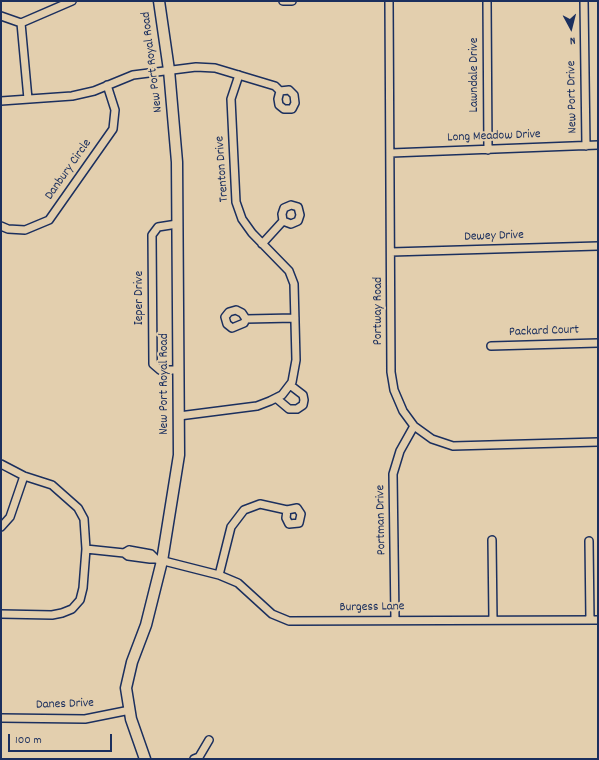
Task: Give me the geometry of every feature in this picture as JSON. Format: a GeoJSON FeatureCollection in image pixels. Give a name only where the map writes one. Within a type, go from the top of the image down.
{"type":"FeatureCollection","features":[{"type":"Feature","properties":{"kind":"street"},"geometry":{"type":"LineString","coordinates":[[1,16],[21,23],[72,1]]}},
{"type":"Feature","properties":{"kind":"street","name":"New Port Royal Road"},"geometry":{"type":"LineString","coordinates":[[145,759],[130,710],[126,688],[132,662],[146,625],[159,560],[170,519],[179,455],[177,162],[169,70],[158,1]]}},
{"type":"Feature","properties":{"kind":"street"},"geometry":{"type":"LineString","coordinates":[[283,1],[292,1]]}},
{"type":"Feature","properties":{"kind":"street","name":"Portway Road"},"geometry":{"type":"LineString","coordinates":[[390,1],[391,372],[394,390],[403,411],[414,426],[432,439],[453,446],[598,442]]}},
{"type":"Feature","properties":{"kind":"street","name":"Lawndale Drive"},"geometry":{"type":"LineString","coordinates":[[487,1],[488,150]]}},
{"type":"Feature","properties":{"kind":"street","name":"New Port Drive"},"geometry":{"type":"LineString","coordinates":[[584,1],[586,146]]}},
{"type":"Feature","properties":{"kind":"street"},"geometry":{"type":"LineString","coordinates":[[21,23],[28,99]]}},
{"type":"Feature","properties":{"kind":"street"},"geometry":{"type":"LineString","coordinates":[[1,101],[72,96],[94,91],[133,75],[196,67],[215,68],[275,86],[280,91]]}},
{"type":"Feature","properties":{"kind":"street","name":"Trenton Drive"},"geometry":{"type":"LineString","coordinates":[[239,75],[231,99],[236,202],[242,219],[262,244],[289,271],[294,284],[296,360],[292,382],[290,385]]}},
{"type":"Feature","properties":{"kind":"street","name":"Danbury Circle"},"geometry":{"type":"LineString","coordinates":[[1,226],[8,229],[25,230],[37,227],[49,220],[113,128],[115,110],[107,85]]}},
{"type":"Feature","properties":{"kind":"street","name":"Long Meadow Drive"},"geometry":{"type":"LineString","coordinates":[[391,153],[598,145]]}},
{"type":"Feature","properties":{"kind":"street"},"geometry":{"type":"LineString","coordinates":[[262,244],[283,221]]}},
{"type":"Feature","properties":{"kind":"street","name":"Ieper Drive"},"geometry":{"type":"LineString","coordinates":[[177,224],[158,227],[152,235],[153,364],[160,370],[178,370]]}},
{"type":"Feature","properties":{"kind":"street","name":"Dewey Drive"},"geometry":{"type":"LineString","coordinates":[[391,252],[598,246]]}},
{"type":"Feature","properties":{"kind":"street"},"geometry":{"type":"LineString","coordinates":[[246,319],[295,318]]}},
{"type":"Feature","properties":{"kind":"street","name":"Packard Court"},"geometry":{"type":"LineString","coordinates":[[491,346],[598,343]]}},
{"type":"Feature","properties":{"kind":"street"},"geometry":{"type":"LineString","coordinates":[[179,416],[257,406],[282,395],[290,385],[303,395],[304,400],[303,405],[297,409],[289,408],[276,398]]}},
{"type":"Feature","properties":{"kind":"street","name":"Portman Drive"},"geometry":{"type":"LineString","coordinates":[[395,619],[393,474],[400,451],[414,426]]}},
{"type":"Feature","properties":{"kind":"street"},"geometry":{"type":"LineString","coordinates":[[1,464],[24,476],[52,485],[78,508],[84,519],[86,549],[83,588],[80,600],[72,608],[62,613],[52,615],[1,614]]}},
{"type":"Feature","properties":{"kind":"street"},"geometry":{"type":"LineString","coordinates":[[1,528],[10,517],[24,476]]}},
{"type":"Feature","properties":{"kind":"street"},"geometry":{"type":"LineString","coordinates":[[218,575],[231,527],[244,510],[260,504],[287,510]]}},
{"type":"Feature","properties":{"kind":"street"},"geometry":{"type":"LineString","coordinates":[[492,540],[493,620]]}},
{"type":"Feature","properties":{"kind":"street"},"geometry":{"type":"LineString","coordinates":[[589,541],[594,620]]}},
{"type":"Feature","properties":{"kind":"street","name":"Burgess Lane"},"geometry":{"type":"LineString","coordinates":[[86,549],[124,553],[128,556],[159,560],[218,575],[238,583],[272,614],[285,619],[594,620]]}},
{"type":"Feature","properties":{"kind":"street","name":"Danes Drive"},"geometry":{"type":"LineString","coordinates":[[1,718],[85,719],[130,710]]}},
{"type":"Feature","properties":{"kind":"street"},"geometry":{"type":"LineString","coordinates":[[194,759],[199,757],[209,740]]}}]}
